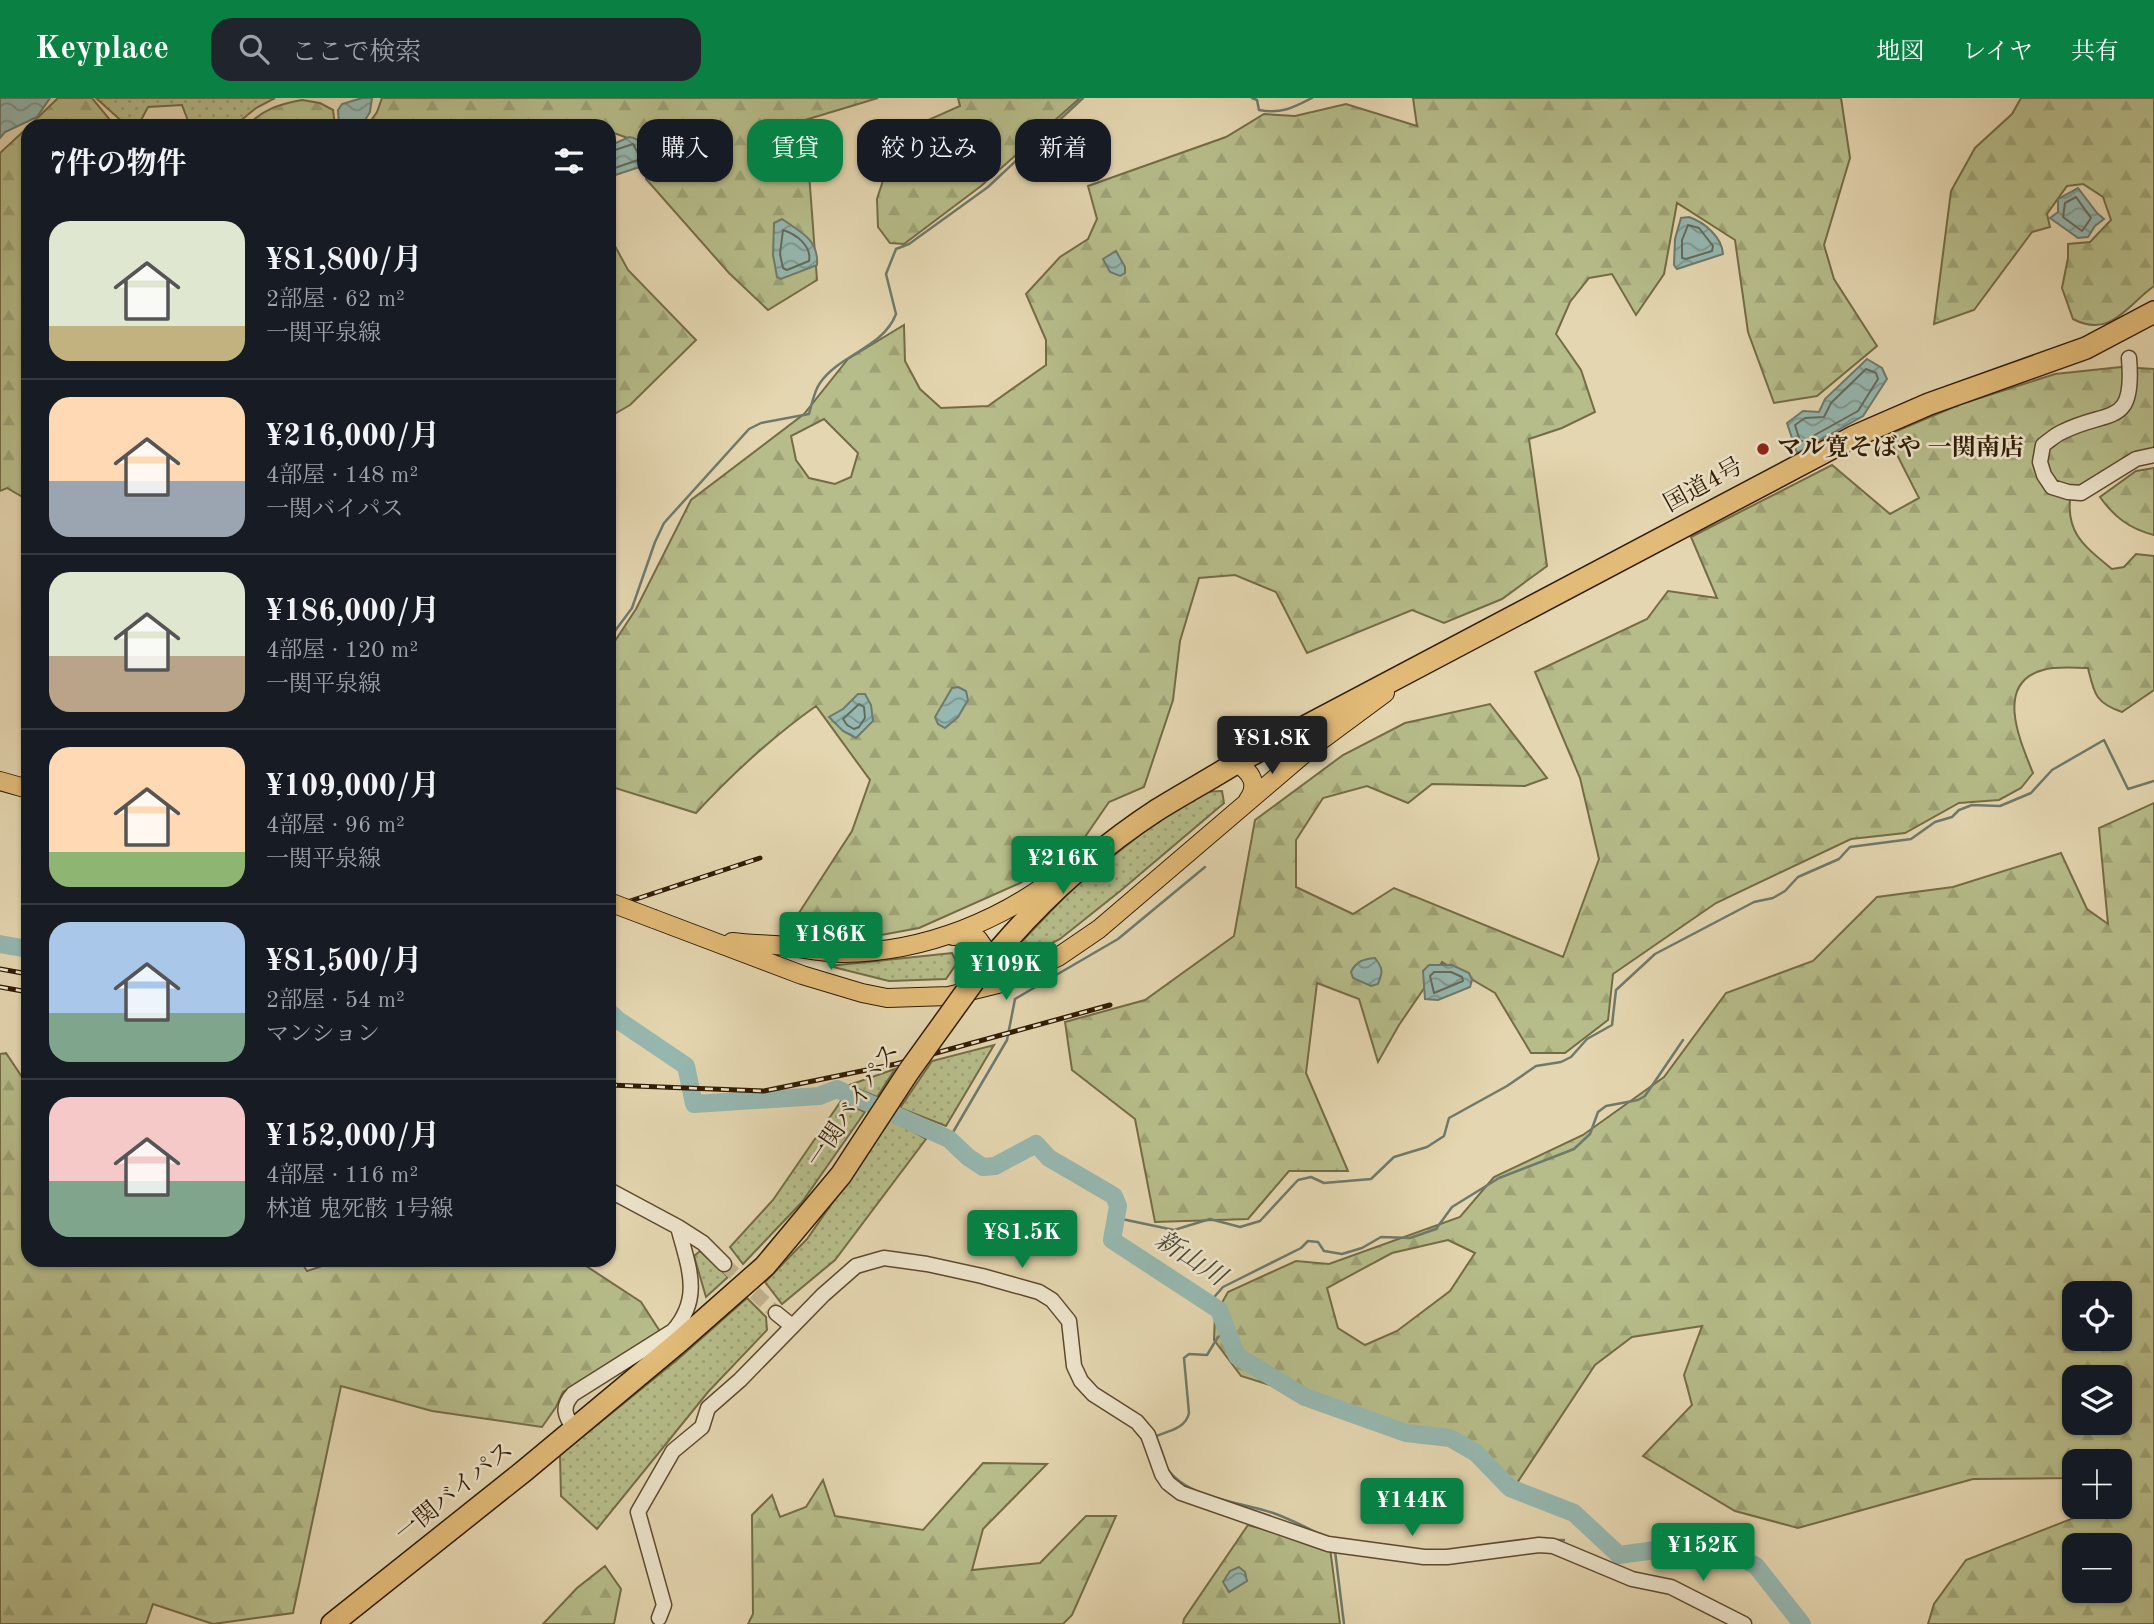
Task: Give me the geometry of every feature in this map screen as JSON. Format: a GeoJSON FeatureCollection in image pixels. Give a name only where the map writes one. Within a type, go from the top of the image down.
{"type":"FeatureCollection","features":[{"type":"Feature","properties":{"kind":"highway","name":"国道4号"},"geometry":{"type":"LineString","coordinates":[[1439,655],[1853,437],[1929,404],[2087,348],[2154,312]]}},
{"type":"Feature","properties":{"kind":"highway","name":"一関バイパス"},"geometry":{"type":"LineString","coordinates":[[332,1624],[680,1341],[765,1266],[841,1175],[909,1071],[982,970],[1013,934],[1080,869],[1157,810],[1236,763],[1439,655]]}},
{"type":"Feature","properties":{"kind":"main road"},"geometry":{"type":"LineString","coordinates":[[616,905],[802,975],[862,993],[887,998],[948,996],[998,984],[1035,969],[1091,935],[1343,723],[1439,655]]}},
{"type":"Feature","properties":{"kind":"main road"},"geometry":{"type":"LineString","coordinates":[[1236,763],[1244,768],[1254,781],[1254,792],[1246,803]]}},
{"type":"Feature","properties":{"kind":"main road"},"geometry":{"type":"LineString","coordinates":[[0,781],[21,787]]}},
{"type":"Feature","properties":{"kind":"main road"},"geometry":{"type":"LineString","coordinates":[[712,939],[842,953],[905,947],[946,936],[999,914],[1029,896],[1118,829],[1157,810]]}},
{"type":"Feature","properties":{"kind":"main road"},"geometry":{"type":"LineString","coordinates":[[946,936],[965,935],[978,939],[987,952],[982,970]]}},
{"type":"Feature","properties":{"kind":"street"},"geometry":{"type":"LineString","coordinates":[[2129,358],[2130,387],[2125,404],[2117,414],[2062,432],[2043,445],[2040,462],[2044,475],[2052,486],[2081,493],[2136,459],[2154,455]]}},
{"type":"Feature","properties":{"kind":"street"},"geometry":{"type":"LineString","coordinates":[[616,1194],[703,1243],[724,1264]]}},
{"type":"Feature","properties":{"kind":"street"},"geometry":{"type":"LineString","coordinates":[[573,1429],[564,1409],[573,1394],[654,1344],[673,1331],[681,1321],[692,1293],[692,1281],[678,1227]]}},
{"type":"Feature","properties":{"kind":"street"},"geometry":{"type":"LineString","coordinates":[[659,1618],[664,1605],[638,1512],[673,1451],[702,1427],[708,1408],[740,1380],[823,1295],[856,1266],[884,1258],[941,1267],[1039,1293],[1052,1300],[1069,1321],[1074,1366],[1081,1381],[1093,1394],[1137,1422],[1148,1435],[1162,1474],[1168,1483],[1181,1493],[1328,1544],[1424,1557],[1447,1557],[1539,1545],[1553,1546],[1607,1570],[1671,1587],[1744,1624]]}},
{"type":"Feature","properties":{"kind":"street"},"geometry":{"type":"LineString","coordinates":[[776,1313],[792,1326]]}},
{"type":"Feature","properties":{"kind":"green space"},"geometry":{"type":"Polygon","coordinates":[[[58,98],[92,98],[109,119],[36,119],[58,98]]]}},
{"type":"Feature","properties":{"kind":"green space"},"geometry":{"type":"Polygon","coordinates":[[[96,98],[275,98],[243,119],[187,119],[182,105],[148,107],[142,119],[119,119],[96,98]]]}},
{"type":"Feature","properties":{"kind":"green space"},"geometry":{"type":"Polygon","coordinates":[[[382,98],[878,98],[808,119],[747,119],[747,182],[810,182],[817,280],[768,310],[729,273],[649,182],[733,182],[733,119],[637,119],[637,141],[616,134],[616,119],[372,119],[382,98]]]}},
{"type":"Feature","properties":{"kind":"green space"},"geometry":{"type":"Polygon","coordinates":[[[958,98],[1080,98],[1056,119],[1015,119],[1015,156],[1001,168],[1001,119],[931,119],[960,106],[958,98]]]}},
{"type":"Feature","properties":{"kind":"green space"},"geometry":{"type":"Polygon","coordinates":[[[1413,98],[1841,98],[1850,158],[1824,245],[1834,279],[1877,346],[1817,396],[1774,403],[1748,332],[1735,240],[1677,203],[1664,274],[1636,315],[1612,274],[1589,278],[1570,302],[1556,334],[1581,370],[1595,412],[1562,428],[1529,439],[1547,566],[1502,599],[1444,623],[1412,610],[1307,653],[1276,592],[1235,575],[1199,578],[1180,641],[1173,700],[1144,787],[1109,802],[1078,847],[1020,883],[919,928],[865,938],[818,932],[803,937],[795,919],[852,831],[870,780],[816,706],[753,756],[696,813],[616,788],[616,639],[636,609],[691,500],[804,414],[848,359],[904,325],[905,361],[920,389],[941,408],[988,406],[1046,365],[1046,340],[1026,294],[1060,257],[1088,239],[1097,219],[1088,186],[1111,182],[1111,178],[1226,137],[1264,114],[1295,116],[1346,104],[1417,126],[1413,98]],[[824,419],[791,436],[796,460],[809,478],[835,484],[851,477],[858,453],[824,419]]]}},
{"type":"Feature","properties":{"kind":"green space"},"geometry":{"type":"Polygon","coordinates":[[[2021,98],[2154,98],[2154,286],[2127,310],[2108,322],[2086,324],[2073,319],[2062,288],[2068,244],[2090,242],[2111,220],[2103,197],[2083,184],[2067,186],[2047,214],[2050,227],[2032,232],[1974,310],[1934,324],[1951,191],[1975,148],[2012,114],[2021,98]]]}},
{"type":"Feature","properties":{"kind":"green space"},"geometry":{"type":"Polygon","coordinates":[[[302,100],[320,103],[333,110],[334,119],[255,119],[286,103],[302,100]]]}},
{"type":"Feature","properties":{"kind":"green space"},"geometry":{"type":"Polygon","coordinates":[[[21,134],[21,496],[7,488],[0,491],[0,153],[21,134]]]}},
{"type":"Feature","properties":{"kind":"green space"},"geometry":{"type":"Polygon","coordinates":[[[883,182],[986,182],[904,244],[890,243],[878,227],[877,199],[883,182]]]}},
{"type":"Feature","properties":{"kind":"green space"},"geometry":{"type":"Polygon","coordinates":[[[616,248],[628,270],[696,340],[630,405],[616,413],[616,248]]]}},
{"type":"Feature","properties":{"kind":"green space"},"geometry":{"type":"Polygon","coordinates":[[[2121,367],[2154,369],[2154,454],[2071,492],[2071,518],[2078,537],[2112,569],[2124,567],[2136,554],[2154,556],[2154,690],[2122,712],[2106,705],[2097,696],[2088,668],[2048,669],[2028,677],[2019,687],[2015,700],[2018,730],[2033,773],[2021,788],[1999,800],[1959,803],[1905,833],[1851,839],[1716,903],[1613,974],[1608,1020],[1565,1053],[1531,1053],[1495,993],[1442,962],[1399,1025],[1378,1062],[1359,999],[1317,983],[1306,1073],[1348,1171],[1289,1171],[1248,1219],[1155,1222],[1135,1119],[1072,1070],[1065,1022],[1145,1000],[1234,936],[1255,820],[1343,755],[1405,723],[1490,704],[1547,778],[1525,786],[1432,784],[1408,803],[1367,786],[1323,798],[1296,840],[1296,887],[1353,914],[1394,888],[1563,957],[1599,859],[1580,778],[1535,672],[1647,619],[1668,591],[1717,598],[1691,537],[1832,465],[1890,514],[1919,498],[1887,435],[1961,404],[2055,374],[2121,367]]]}},
{"type":"Feature","properties":{"kind":"green space"},"geometry":{"type":"Polygon","coordinates":[[[2154,468],[2154,535],[2123,521],[2100,497],[2136,471],[2154,468]]]}},
{"type":"Feature","properties":{"kind":"green space"},"geometry":{"type":"Polygon","coordinates":[[[1222,791],[1224,803],[1060,939],[1013,964],[1003,961],[1074,887],[1151,826],[1203,792],[1222,791]]]}},
{"type":"Feature","properties":{"kind":"green space"},"geometry":{"type":"Polygon","coordinates":[[[2154,803],[2154,1624],[1928,1624],[1934,1604],[1966,1560],[2071,1519],[2132,1519],[2132,1449],[2062,1449],[2062,1478],[1973,1479],[1798,1528],[1735,1511],[1643,1456],[1692,1405],[1684,1375],[1702,1326],[1632,1337],[1595,1365],[1515,1486],[1465,1439],[1406,1436],[1310,1393],[1241,1376],[1214,1340],[1215,1315],[1228,1292],[1296,1261],[1329,1264],[1460,1217],[1494,1177],[1583,1135],[1664,1077],[1726,993],[1813,961],[1877,897],[1953,887],[2061,853],[2087,909],[2108,924],[2099,828],[2154,803]],[[1448,1240],[1392,1253],[1327,1288],[1338,1328],[1365,1345],[1397,1331],[1450,1291],[1475,1253],[1448,1240]]]}},
{"type":"Feature","properties":{"kind":"green space"},"geometry":{"type":"Polygon","coordinates":[[[952,953],[957,963],[946,979],[889,981],[829,966],[952,953]]]}},
{"type":"Feature","properties":{"kind":"green space"},"geometry":{"type":"Polygon","coordinates":[[[994,1045],[946,1126],[900,1108],[932,1061],[994,1045]]]}},
{"type":"Feature","properties":{"kind":"green space"},"geometry":{"type":"Polygon","coordinates":[[[6,1053],[21,1076],[21,1267],[304,1267],[307,1271],[319,1267],[588,1267],[641,1302],[661,1333],[563,1392],[542,1427],[432,1411],[341,1386],[293,1613],[213,1624],[153,1604],[146,1624],[0,1624],[0,1054],[6,1053]]]}},
{"type":"Feature","properties":{"kind":"green space"},"geometry":{"type":"Polygon","coordinates":[[[895,1069],[877,1097],[849,1085],[895,1069]]]}},
{"type":"Feature","properties":{"kind":"green space"},"geometry":{"type":"Polygon","coordinates":[[[841,1101],[865,1112],[802,1202],[743,1264],[730,1247],[773,1200],[841,1101]]]}},
{"type":"Feature","properties":{"kind":"green space"},"geometry":{"type":"Polygon","coordinates":[[[891,1119],[926,1139],[835,1260],[782,1304],[765,1282],[807,1239],[891,1119]]]}},
{"type":"Feature","properties":{"kind":"green space"},"geometry":{"type":"Polygon","coordinates":[[[700,1251],[728,1277],[706,1297],[694,1256],[700,1251]]]}},
{"type":"Feature","properties":{"kind":"green space"},"geometry":{"type":"Polygon","coordinates":[[[747,1298],[766,1317],[767,1330],[708,1392],[597,1529],[561,1496],[560,1455],[677,1360],[747,1298]]]}},
{"type":"Feature","properties":{"kind":"green space"},"geometry":{"type":"Polygon","coordinates":[[[983,1463],[1047,1464],[983,1529],[972,1570],[1040,1563],[1086,1516],[1116,1516],[1072,1615],[1063,1624],[748,1624],[753,1614],[752,1515],[772,1495],[780,1517],[806,1507],[823,1480],[835,1516],[923,1530],[983,1463]]]}},
{"type":"Feature","properties":{"kind":"green space"},"geometry":{"type":"Polygon","coordinates":[[[1248,1525],[1330,1548],[1340,1624],[1183,1624],[1248,1525]]]}},
{"type":"Feature","properties":{"kind":"green space"},"geometry":{"type":"Polygon","coordinates":[[[605,1566],[621,1589],[614,1624],[543,1624],[577,1588],[605,1566]]]}},
{"type":"Feature","properties":{"kind":"water"},"geometry":{"type":"Polygon","coordinates":[[[0,98],[50,98],[37,117],[21,119],[21,124],[5,132],[0,138],[0,98]]]}},
{"type":"Feature","properties":{"kind":"water"},"geometry":{"type":"Polygon","coordinates":[[[372,98],[370,112],[366,119],[339,119],[338,110],[342,104],[372,98]]]}},
{"type":"Feature","properties":{"kind":"water"},"geometry":{"type":"Polygon","coordinates":[[[629,137],[637,140],[637,168],[616,175],[616,143],[629,137]]]}},
{"type":"Feature","properties":{"kind":"water"},"geometry":{"type":"Polygon","coordinates":[[[2078,188],[2104,219],[2088,237],[2078,238],[2050,218],[2058,212],[2058,199],[2078,188]]]}},
{"type":"Feature","properties":{"kind":"water"},"geometry":{"type":"Polygon","coordinates":[[[1689,217],[1711,231],[1723,254],[1677,269],[1674,265],[1675,239],[1681,218],[1689,217]]]}},
{"type":"Feature","properties":{"kind":"water"},"geometry":{"type":"Polygon","coordinates":[[[782,219],[812,243],[817,265],[781,279],[777,277],[773,255],[774,223],[782,219]]]}},
{"type":"Feature","properties":{"kind":"water"},"geometry":{"type":"Polygon","coordinates":[[[1116,251],[1125,267],[1125,273],[1120,276],[1110,272],[1103,259],[1116,251]]]}},
{"type":"Feature","properties":{"kind":"water"},"geometry":{"type":"Polygon","coordinates":[[[1867,359],[1882,368],[1887,379],[1863,416],[1797,453],[1787,423],[1803,411],[1819,412],[1825,399],[1867,359]]]}},
{"type":"Feature","properties":{"kind":"water"},"geometry":{"type":"Polygon","coordinates":[[[958,687],[966,691],[968,700],[958,717],[945,728],[938,724],[935,717],[952,688],[958,687]]]}},
{"type":"Feature","properties":{"kind":"water"},"geometry":{"type":"Polygon","coordinates":[[[858,694],[865,694],[871,705],[873,721],[856,738],[843,731],[829,717],[843,709],[858,694]]]}},
{"type":"Feature","properties":{"kind":"water"},"geometry":{"type":"Polygon","coordinates":[[[1375,958],[1381,970],[1378,984],[1371,986],[1353,978],[1351,972],[1355,965],[1375,958]]]}},
{"type":"Feature","properties":{"kind":"water"},"geometry":{"type":"Polygon","coordinates":[[[1429,965],[1452,965],[1469,973],[1472,980],[1470,987],[1438,1000],[1425,999],[1423,971],[1429,965]]]}},
{"type":"Feature","properties":{"kind":"water"},"geometry":{"type":"Polygon","coordinates":[[[1239,1567],[1245,1572],[1247,1581],[1229,1592],[1223,1582],[1230,1571],[1239,1567]]]}},
{"type":"Feature","properties":{"kind":"waterway"},"geometry":{"type":"LineString","coordinates":[[616,630],[632,608],[664,523],[749,429],[761,423],[809,414],[816,390],[828,373],[872,343],[890,326],[896,314],[886,274],[896,249],[909,244],[988,187],[1083,98]]}},
{"type":"Feature","properties":{"kind":"waterway"},"geometry":{"type":"LineString","coordinates":[[1252,98],[1257,100],[1259,110],[1274,111],[1293,107],[1312,98]]}},
{"type":"Feature","properties":{"kind":"waterway"},"geometry":{"type":"LineString","coordinates":[[1117,1218],[1174,1230],[1210,1219],[1240,1227],[1260,1221],[1298,1180],[1311,1177],[1324,1183],[1371,1179],[1394,1157],[1427,1147],[1444,1136],[1449,1118],[1507,1086],[1536,1066],[1561,1062],[1571,1057],[1587,1039],[1612,1025],[1616,990],[1655,954],[1754,902],[1773,898],[1785,891],[1798,877],[1839,859],[1850,847],[1911,839],[1935,822],[1952,817],[1959,810],[1972,805],[2000,806],[2031,793],[2052,770],[2104,740],[2128,789],[2154,781]]}},
{"type":"Feature","properties":{"kind":"waterway"},"geometry":{"type":"LineString","coordinates":[[949,1139],[1007,1040],[1015,999],[1118,939],[1205,867]]}},
{"type":"Feature","properties":{"kind":"waterway","name":"新山川"},"geometry":{"type":"LineString","coordinates":[[0,944],[21,948]]}},
{"type":"Feature","properties":{"kind":"waterway","name":"新山川"},"geometry":{"type":"LineString","coordinates":[[616,1018],[686,1066],[694,1104],[819,1096],[837,1089],[949,1139],[983,1167],[995,1166],[1036,1144],[1049,1158],[1114,1196],[1118,1206],[1112,1240],[1219,1310],[1237,1356],[1305,1397],[1406,1433],[1450,1438],[1476,1453],[1510,1488],[1574,1513],[1619,1555],[1714,1542],[1756,1566],[1802,1624]]}},
{"type":"Feature","properties":{"kind":"waterway"},"geometry":{"type":"LineString","coordinates":[[1209,1303],[1223,1287],[1301,1248],[1308,1241],[1318,1242],[1324,1251],[1342,1254],[1362,1248],[1381,1237],[1410,1238],[1436,1229],[1452,1207],[1499,1178],[1574,1149],[1590,1134],[1598,1112],[1606,1106],[1638,1100],[1645,1096],[1683,1040]]}},
{"type":"Feature","properties":{"kind":"waterway"},"geometry":{"type":"LineString","coordinates":[[1165,1461],[1156,1436],[1181,1426],[1189,1413],[1184,1358],[1189,1354],[1207,1355],[1218,1337],[1227,1331]]}},
{"type":"Feature","properties":{"kind":"waterway"},"geometry":{"type":"LineString","coordinates":[[1167,1468],[1188,1487],[1201,1493],[1276,1514],[1322,1535]]}},
{"type":"Feature","properties":{"kind":"waterway"},"geometry":{"type":"LineString","coordinates":[[1553,1540],[1564,1540]]}},
{"type":"Feature","properties":{"kind":"waterway"},"geometry":{"type":"LineString","coordinates":[[1376,1544],[1411,1549]]}},
{"type":"Feature","properties":{"kind":"waterway"},"geometry":{"type":"LineString","coordinates":[[1335,1551],[1344,1624]]}},
{"type":"Feature","properties":{"kind":"tunnel"},"geometry":{"type":"LineString","coordinates":[[724,1264],[776,1313]]}},
{"type":"Feature","properties":{"kind":"railway"},"geometry":{"type":"LineString","coordinates":[[616,906],[760,858]]}},
{"type":"Feature","properties":{"kind":"railway"},"geometry":{"type":"LineString","coordinates":[[0,969],[21,973]]}},
{"type":"Feature","properties":{"kind":"railway"},"geometry":{"type":"LineString","coordinates":[[0,987],[21,991]]}},
{"type":"Feature","properties":{"kind":"railway"},"geometry":{"type":"LineString","coordinates":[[616,1085],[764,1091],[896,1064],[1110,1005]]}},
{"type":"Feature","properties":{"kind":"place","name":"マル寛そばや 一関南店"},"geometry":{"type":"Point","coordinates":[1763,449]}}]}
